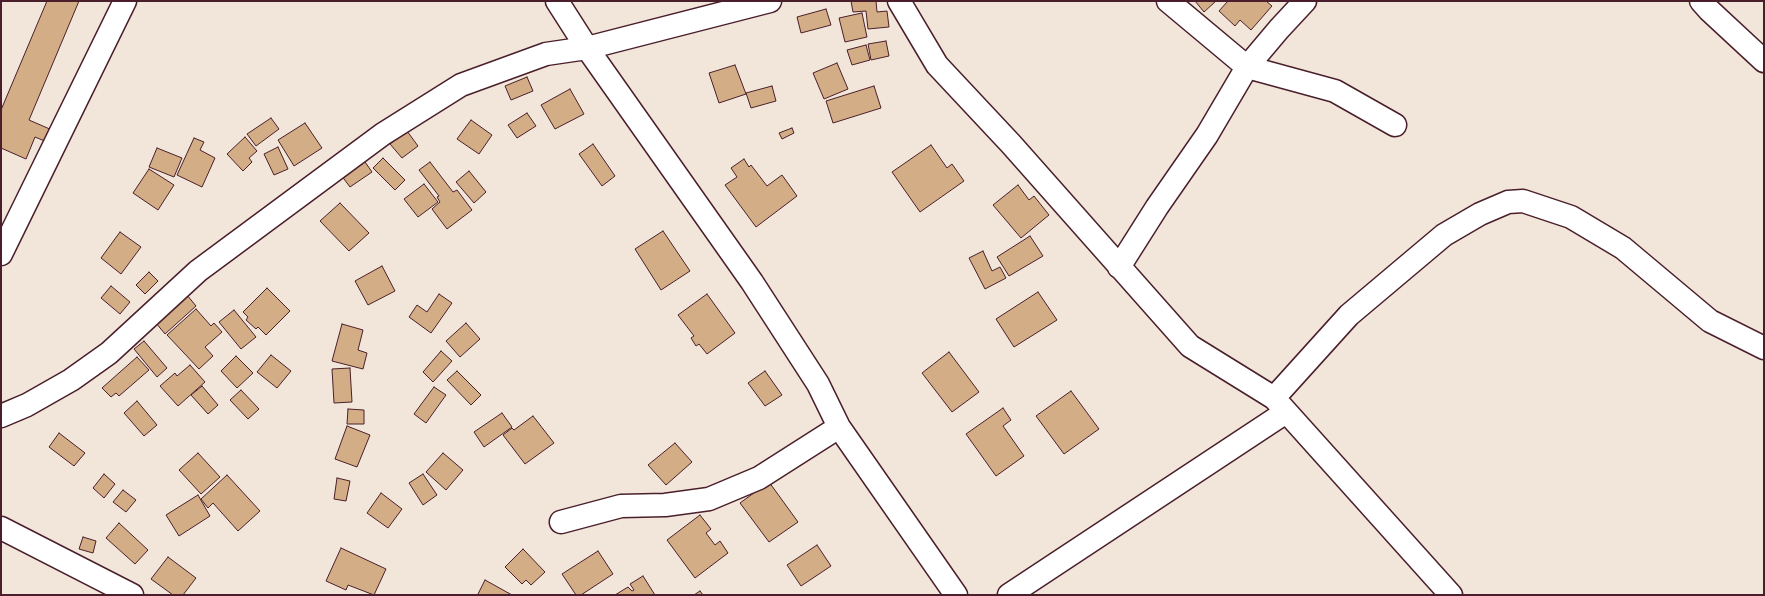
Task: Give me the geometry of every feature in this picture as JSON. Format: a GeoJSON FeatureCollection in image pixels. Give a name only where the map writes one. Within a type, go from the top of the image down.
{"type":"FeatureCollection","features":[{"type":"Feature","properties":{"kind":"street"},"geometry":{"type":"LineString","coordinates":[[3,245],[125,1]]}},
{"type":"Feature","properties":{"kind":"street"},"geometry":{"type":"LineString","coordinates":[[557,1],[587,48],[752,282],[818,384],[839,427],[956,595]]}},
{"type":"Feature","properties":{"kind":"street"},"geometry":{"type":"LineString","coordinates":[[1,416],[27,405],[71,380],[109,353],[198,271],[383,134],[462,85],[546,54],[587,48],[770,1]]}},
{"type":"Feature","properties":{"kind":"street"},"geometry":{"type":"LineString","coordinates":[[899,1],[938,65],[1011,144],[1190,346],[1280,405],[1451,595]]}},
{"type":"Feature","properties":{"kind":"street"},"geometry":{"type":"LineString","coordinates":[[1168,1],[1247,67],[1335,91],[1395,125]]}},
{"type":"Feature","properties":{"kind":"street"},"geometry":{"type":"LineString","coordinates":[[1119,267],[1157,207],[1208,135],[1247,67],[1305,1]]}},
{"type":"Feature","properties":{"kind":"street"},"geometry":{"type":"LineString","coordinates":[[1701,1],[1764,61]]}},
{"type":"Feature","properties":{"kind":"street"},"geometry":{"type":"LineString","coordinates":[[1009,595],[1280,405],[1349,315],[1444,235],[1480,214],[1508,202],[1523,202],[1571,217],[1623,248],[1710,321],[1764,348]]}},
{"type":"Feature","properties":{"kind":"street"},"geometry":{"type":"LineString","coordinates":[[561,522],[621,506],[665,505],[709,499],[759,478],[839,427]]}},
{"type":"Feature","properties":{"kind":"street"},"geometry":{"type":"LineString","coordinates":[[1,528],[132,595]]}},
{"type":"Feature","properties":{"kind":"building"},"geometry":{"type":"Polygon","coordinates":[[[47,1],[79,1],[29,120],[52,130],[47,142],[35,137],[26,159],[1,148],[1,110],[47,1]]]}},
{"type":"Feature","properties":{"kind":"building"},"geometry":{"type":"Polygon","coordinates":[[[851,1],[876,1],[877,12],[887,11],[889,27],[868,29],[866,11],[853,12],[851,1]]]}},
{"type":"Feature","properties":{"kind":"building"},"geometry":{"type":"Polygon","coordinates":[[[1195,1],[1216,1],[1204,12],[1195,1]]]}},
{"type":"Feature","properties":{"kind":"building"},"geometry":{"type":"Polygon","coordinates":[[[1228,1],[1266,1],[1272,6],[1251,30],[1240,20],[1235,26],[1219,11],[1228,1]]]}},
{"type":"Feature","properties":{"kind":"building"},"geometry":{"type":"Polygon","coordinates":[[[826,9],[831,25],[801,33],[797,17],[826,9]]]}},
{"type":"Feature","properties":{"kind":"building"},"geometry":{"type":"Polygon","coordinates":[[[862,13],[867,37],[845,42],[839,18],[862,13]]]}},
{"type":"Feature","properties":{"kind":"building"},"geometry":{"type":"Polygon","coordinates":[[[886,41],[889,56],[871,60],[868,44],[886,41]]]}},
{"type":"Feature","properties":{"kind":"building"},"geometry":{"type":"Polygon","coordinates":[[[866,45],[870,60],[852,65],[847,50],[866,45]]]}},
{"type":"Feature","properties":{"kind":"building"},"geometry":{"type":"Polygon","coordinates":[[[837,63],[848,89],[824,99],[813,73],[837,63]]]}},
{"type":"Feature","properties":{"kind":"building"},"geometry":{"type":"Polygon","coordinates":[[[735,65],[746,94],[719,103],[709,73],[735,65]]]}},
{"type":"Feature","properties":{"kind":"building"},"geometry":{"type":"Polygon","coordinates":[[[527,77],[533,91],[511,100],[505,86],[527,77]]]}},
{"type":"Feature","properties":{"kind":"building"},"geometry":{"type":"Polygon","coordinates":[[[772,86],[776,101],[751,108],[746,93],[772,86]]]}},
{"type":"Feature","properties":{"kind":"building"},"geometry":{"type":"Polygon","coordinates":[[[874,86],[881,108],[833,123],[826,101],[874,86]]]}},
{"type":"Feature","properties":{"kind":"building"},"geometry":{"type":"Polygon","coordinates":[[[570,89],[584,114],[555,129],[541,105],[570,89]]]}},
{"type":"Feature","properties":{"kind":"building"},"geometry":{"type":"Polygon","coordinates":[[[527,113],[536,126],[517,138],[508,125],[527,113]]]}},
{"type":"Feature","properties":{"kind":"building"},"geometry":{"type":"Polygon","coordinates":[[[271,118],[279,129],[256,146],[247,134],[271,118]]]}},
{"type":"Feature","properties":{"kind":"building"},"geometry":{"type":"Polygon","coordinates":[[[471,120],[492,135],[479,154],[457,139],[471,120]]]}},
{"type":"Feature","properties":{"kind":"building"},"geometry":{"type":"Polygon","coordinates":[[[305,123],[322,148],[294,166],[278,140],[305,123]]]}},
{"type":"Feature","properties":{"kind":"building"},"geometry":{"type":"Polygon","coordinates":[[[792,128],[794,133],[782,139],[779,133],[792,128]]]}},
{"type":"Feature","properties":{"kind":"building"},"geometry":{"type":"Polygon","coordinates":[[[407,131],[418,146],[402,158],[390,144],[407,131]]]}},
{"type":"Feature","properties":{"kind":"building"},"geometry":{"type":"Polygon","coordinates":[[[245,137],[257,151],[249,158],[252,162],[243,171],[227,154],[245,137]]]}},
{"type":"Feature","properties":{"kind":"building"},"geometry":{"type":"Polygon","coordinates":[[[194,138],[204,142],[200,150],[215,158],[202,187],[177,175],[194,138]]]}},
{"type":"Feature","properties":{"kind":"building"},"geometry":{"type":"Polygon","coordinates":[[[593,144],[615,176],[602,186],[579,154],[593,144]]]}},
{"type":"Feature","properties":{"kind":"building"},"geometry":{"type":"Polygon","coordinates":[[[931,145],[947,168],[952,164],[964,181],[920,212],[892,172],[931,145]]]}},
{"type":"Feature","properties":{"kind":"building"},"geometry":{"type":"Polygon","coordinates":[[[278,147],[288,169],[274,175],[264,154],[278,147]]]}},
{"type":"Feature","properties":{"kind":"building"},"geometry":{"type":"Polygon","coordinates":[[[157,148],[182,158],[174,177],[149,167],[157,148]]]}},
{"type":"Feature","properties":{"kind":"building"},"geometry":{"type":"Polygon","coordinates":[[[383,158],[405,180],[395,190],[373,168],[383,158]]]}},
{"type":"Feature","properties":{"kind":"building"},"geometry":{"type":"Polygon","coordinates":[[[363,159],[372,172],[350,187],[341,175],[363,159]]]}},
{"type":"Feature","properties":{"kind":"building"},"geometry":{"type":"Polygon","coordinates":[[[744,159],[749,167],[751,165],[767,186],[782,175],[797,196],[756,227],[725,185],[737,177],[731,168],[744,159]]]}},
{"type":"Feature","properties":{"kind":"building"},"geometry":{"type":"Polygon","coordinates":[[[430,162],[453,192],[457,190],[472,210],[447,229],[432,209],[440,202],[437,197],[439,196],[419,170],[430,162]]]}},
{"type":"Feature","properties":{"kind":"building"},"geometry":{"type":"Polygon","coordinates":[[[149,169],[174,185],[158,210],[133,193],[149,169]]]}},
{"type":"Feature","properties":{"kind":"building"},"geometry":{"type":"Polygon","coordinates":[[[469,171],[486,192],[474,203],[456,182],[469,171]]]}},
{"type":"Feature","properties":{"kind":"building"},"geometry":{"type":"Polygon","coordinates":[[[424,184],[438,202],[418,217],[404,199],[424,184]]]}},
{"type":"Feature","properties":{"kind":"building"},"geometry":{"type":"Polygon","coordinates":[[[1018,185],[1029,200],[1034,196],[1049,215],[1021,238],[993,205],[1018,185]]]}},
{"type":"Feature","properties":{"kind":"building"},"geometry":{"type":"Polygon","coordinates":[[[340,203],[369,233],[349,251],[320,221],[340,203]]]}},
{"type":"Feature","properties":{"kind":"building"},"geometry":{"type":"Polygon","coordinates":[[[663,231],[690,271],[661,290],[635,249],[663,231]]]}},
{"type":"Feature","properties":{"kind":"building"},"geometry":{"type":"Polygon","coordinates":[[[120,232],[141,247],[121,274],[101,258],[120,232]]]}},
{"type":"Feature","properties":{"kind":"building"},"geometry":{"type":"Polygon","coordinates":[[[1030,236],[1043,256],[1009,276],[997,257],[1030,236]]]}},
{"type":"Feature","properties":{"kind":"building"},"geometry":{"type":"Polygon","coordinates":[[[983,251],[992,271],[1000,267],[1006,278],[985,289],[969,258],[983,251]]]}},
{"type":"Feature","properties":{"kind":"building"},"geometry":{"type":"Polygon","coordinates":[[[382,266],[395,291],[368,305],[355,281],[382,266]]]}},
{"type":"Feature","properties":{"kind":"building"},"geometry":{"type":"Polygon","coordinates":[[[149,272],[158,281],[145,294],[136,285],[149,272]]]}},
{"type":"Feature","properties":{"kind":"building"},"geometry":{"type":"Polygon","coordinates":[[[111,286],[130,302],[120,314],[101,298],[111,286]]]}},
{"type":"Feature","properties":{"kind":"building"},"geometry":{"type":"Polygon","coordinates":[[[267,288],[290,311],[266,335],[258,327],[256,329],[246,320],[248,317],[243,312],[267,288]]]}},
{"type":"Feature","properties":{"kind":"building"},"geometry":{"type":"Polygon","coordinates":[[[1038,292],[1057,320],[1014,347],[996,319],[1038,292]]]}},
{"type":"Feature","properties":{"kind":"building"},"geometry":{"type":"Polygon","coordinates":[[[439,294],[452,303],[431,333],[409,317],[417,305],[427,312],[439,294]]]}},
{"type":"Feature","properties":{"kind":"building"},"geometry":{"type":"Polygon","coordinates":[[[707,294],[735,333],[707,354],[699,344],[696,346],[691,338],[694,336],[678,315],[707,294]]]}},
{"type":"Feature","properties":{"kind":"building"},"geometry":{"type":"Polygon","coordinates":[[[187,295],[196,306],[165,334],[156,323],[187,295]]]}},
{"type":"Feature","properties":{"kind":"building"},"geometry":{"type":"Polygon","coordinates":[[[196,309],[211,326],[214,323],[222,332],[205,347],[213,356],[199,369],[167,335],[196,309]]]}},
{"type":"Feature","properties":{"kind":"building"},"geometry":{"type":"Polygon","coordinates":[[[234,310],[256,337],[241,349],[219,322],[234,310]]]}},
{"type":"Feature","properties":{"kind":"building"},"geometry":{"type":"Polygon","coordinates":[[[466,323],[480,339],[460,357],[446,341],[466,323]]]}},
{"type":"Feature","properties":{"kind":"building"},"geometry":{"type":"Polygon","coordinates":[[[342,324],[363,330],[358,350],[367,353],[363,369],[332,361],[342,324]]]}},
{"type":"Feature","properties":{"kind":"building"},"geometry":{"type":"Polygon","coordinates":[[[144,341],[167,368],[157,377],[134,349],[144,341]]]}},
{"type":"Feature","properties":{"kind":"building"},"geometry":{"type":"Polygon","coordinates":[[[441,351],[452,361],[433,382],[423,372],[441,351]]]}},
{"type":"Feature","properties":{"kind":"building"},"geometry":{"type":"Polygon","coordinates":[[[949,352],[979,392],[952,412],[922,373],[949,352]]]}},
{"type":"Feature","properties":{"kind":"building"},"geometry":{"type":"Polygon","coordinates":[[[271,355],[291,371],[277,388],[257,372],[271,355]]]}},
{"type":"Feature","properties":{"kind":"building"},"geometry":{"type":"Polygon","coordinates":[[[236,356],[253,373],[237,388],[221,371],[236,356]]]}},
{"type":"Feature","properties":{"kind":"building"},"geometry":{"type":"Polygon","coordinates":[[[137,357],[149,370],[119,396],[116,393],[111,397],[102,388],[137,357]]]}},
{"type":"Feature","properties":{"kind":"building"},"geometry":{"type":"Polygon","coordinates":[[[190,365],[205,382],[178,406],[160,386],[175,373],[177,376],[190,365]]]}},
{"type":"Feature","properties":{"kind":"building"},"geometry":{"type":"Polygon","coordinates":[[[350,368],[352,402],[334,403],[332,369],[350,368]]]}},
{"type":"Feature","properties":{"kind":"building"},"geometry":{"type":"Polygon","coordinates":[[[457,371],[481,395],[471,405],[447,380],[457,371]]]}},
{"type":"Feature","properties":{"kind":"building"},"geometry":{"type":"Polygon","coordinates":[[[765,371],[782,395],[765,406],[748,383],[765,371]]]}},
{"type":"Feature","properties":{"kind":"building"},"geometry":{"type":"Polygon","coordinates":[[[202,386],[218,405],[208,414],[191,395],[202,386]]]}},
{"type":"Feature","properties":{"kind":"building"},"geometry":{"type":"Polygon","coordinates":[[[434,387],[446,395],[426,423],[414,414],[434,387]]]}},
{"type":"Feature","properties":{"kind":"building"},"geometry":{"type":"Polygon","coordinates":[[[241,390],[259,409],[248,419],[230,400],[241,390]]]}},
{"type":"Feature","properties":{"kind":"building"},"geometry":{"type":"Polygon","coordinates":[[[1071,391],[1099,429],[1064,454],[1036,416],[1071,391]]]}},
{"type":"Feature","properties":{"kind":"building"},"geometry":{"type":"Polygon","coordinates":[[[137,401],[157,425],[144,436],[124,413],[137,401]]]}},
{"type":"Feature","properties":{"kind":"building"},"geometry":{"type":"Polygon","coordinates":[[[1003,408],[1011,420],[1003,426],[1024,456],[996,476],[966,434],[1003,408]]]}},
{"type":"Feature","properties":{"kind":"building"},"geometry":{"type":"Polygon","coordinates":[[[348,409],[364,410],[364,424],[347,424],[348,409]]]}},
{"type":"Feature","properties":{"kind":"building"},"geometry":{"type":"Polygon","coordinates":[[[502,413],[512,427],[484,447],[474,432],[502,413]]]}},
{"type":"Feature","properties":{"kind":"building"},"geometry":{"type":"Polygon","coordinates":[[[533,416],[554,443],[525,464],[503,435],[512,428],[514,430],[533,416]]]}},
{"type":"Feature","properties":{"kind":"building"},"geometry":{"type":"Polygon","coordinates":[[[347,426],[370,435],[357,467],[335,459],[347,426]]]}},
{"type":"Feature","properties":{"kind":"building"},"geometry":{"type":"Polygon","coordinates":[[[59,433],[85,453],[74,466],[49,447],[59,433]]]}},
{"type":"Feature","properties":{"kind":"building"},"geometry":{"type":"Polygon","coordinates":[[[675,443],[692,462],[666,485],[648,465],[675,443]]]}},
{"type":"Feature","properties":{"kind":"building"},"geometry":{"type":"Polygon","coordinates":[[[198,453],[220,477],[201,494],[179,470],[198,453]]]}},
{"type":"Feature","properties":{"kind":"building"},"geometry":{"type":"Polygon","coordinates":[[[443,453],[463,470],[446,490],[426,472],[443,453]]]}},
{"type":"Feature","properties":{"kind":"building"},"geometry":{"type":"Polygon","coordinates":[[[104,474],[115,484],[104,498],[93,488],[104,474]]]}},
{"type":"Feature","properties":{"kind":"building"},"geometry":{"type":"Polygon","coordinates":[[[423,474],[437,495],[423,505],[409,483],[423,474]]]}},
{"type":"Feature","properties":{"kind":"building"},"geometry":{"type":"Polygon","coordinates":[[[227,475],[260,511],[238,531],[213,503],[208,508],[201,499],[227,475]]]}},
{"type":"Feature","properties":{"kind":"building"},"geometry":{"type":"Polygon","coordinates":[[[337,478],[350,481],[346,501],[334,499],[337,478]]]}},
{"type":"Feature","properties":{"kind":"building"},"geometry":{"type":"Polygon","coordinates":[[[769,482],[798,522],[769,542],[740,503],[769,482]]]}},
{"type":"Feature","properties":{"kind":"building"},"geometry":{"type":"Polygon","coordinates":[[[123,490],[136,500],[126,512],[113,502],[123,490]]]}},
{"type":"Feature","properties":{"kind":"building"},"geometry":{"type":"Polygon","coordinates":[[[381,493],[402,509],[388,528],[367,513],[381,493]]]}},
{"type":"Feature","properties":{"kind":"building"},"geometry":{"type":"Polygon","coordinates":[[[198,495],[210,516],[179,536],[166,515],[198,495]]]}},
{"type":"Feature","properties":{"kind":"building"},"geometry":{"type":"Polygon","coordinates":[[[700,515],[711,529],[706,533],[715,545],[720,541],[728,553],[695,578],[667,540],[700,515]]]}},
{"type":"Feature","properties":{"kind":"building"},"geometry":{"type":"Polygon","coordinates":[[[119,523],[148,550],[135,564],[106,538],[119,523]]]}},
{"type":"Feature","properties":{"kind":"building"},"geometry":{"type":"Polygon","coordinates":[[[83,537],[96,541],[93,553],[79,549],[83,537]]]}},
{"type":"Feature","properties":{"kind":"building"},"geometry":{"type":"Polygon","coordinates":[[[817,545],[831,566],[801,586],[787,565],[817,545]]]}},
{"type":"Feature","properties":{"kind":"building"},"geometry":{"type":"Polygon","coordinates":[[[341,548],[386,569],[374,595],[348,585],[346,590],[326,581],[341,548]]]}},
{"type":"Feature","properties":{"kind":"building"},"geometry":{"type":"Polygon","coordinates":[[[523,549],[545,572],[531,585],[526,580],[522,584],[505,567],[523,549]]]}},
{"type":"Feature","properties":{"kind":"building"},"geometry":{"type":"Polygon","coordinates":[[[598,551],[613,574],[581,595],[576,595],[562,574],[598,551]]]}},
{"type":"Feature","properties":{"kind":"building"},"geometry":{"type":"Polygon","coordinates":[[[168,557],[196,578],[183,595],[173,595],[151,579],[168,557]]]}},
{"type":"Feature","properties":{"kind":"building"},"geometry":{"type":"Polygon","coordinates":[[[643,576],[655,595],[615,595],[628,587],[632,591],[634,590],[630,584],[643,576]]]}},
{"type":"Feature","properties":{"kind":"building"},"geometry":{"type":"Polygon","coordinates":[[[485,580],[512,595],[479,595],[478,594],[485,580]]]}},
{"type":"Feature","properties":{"kind":"building"},"geometry":{"type":"Polygon","coordinates":[[[700,591],[703,595],[694,595],[700,591]]]}}]}
